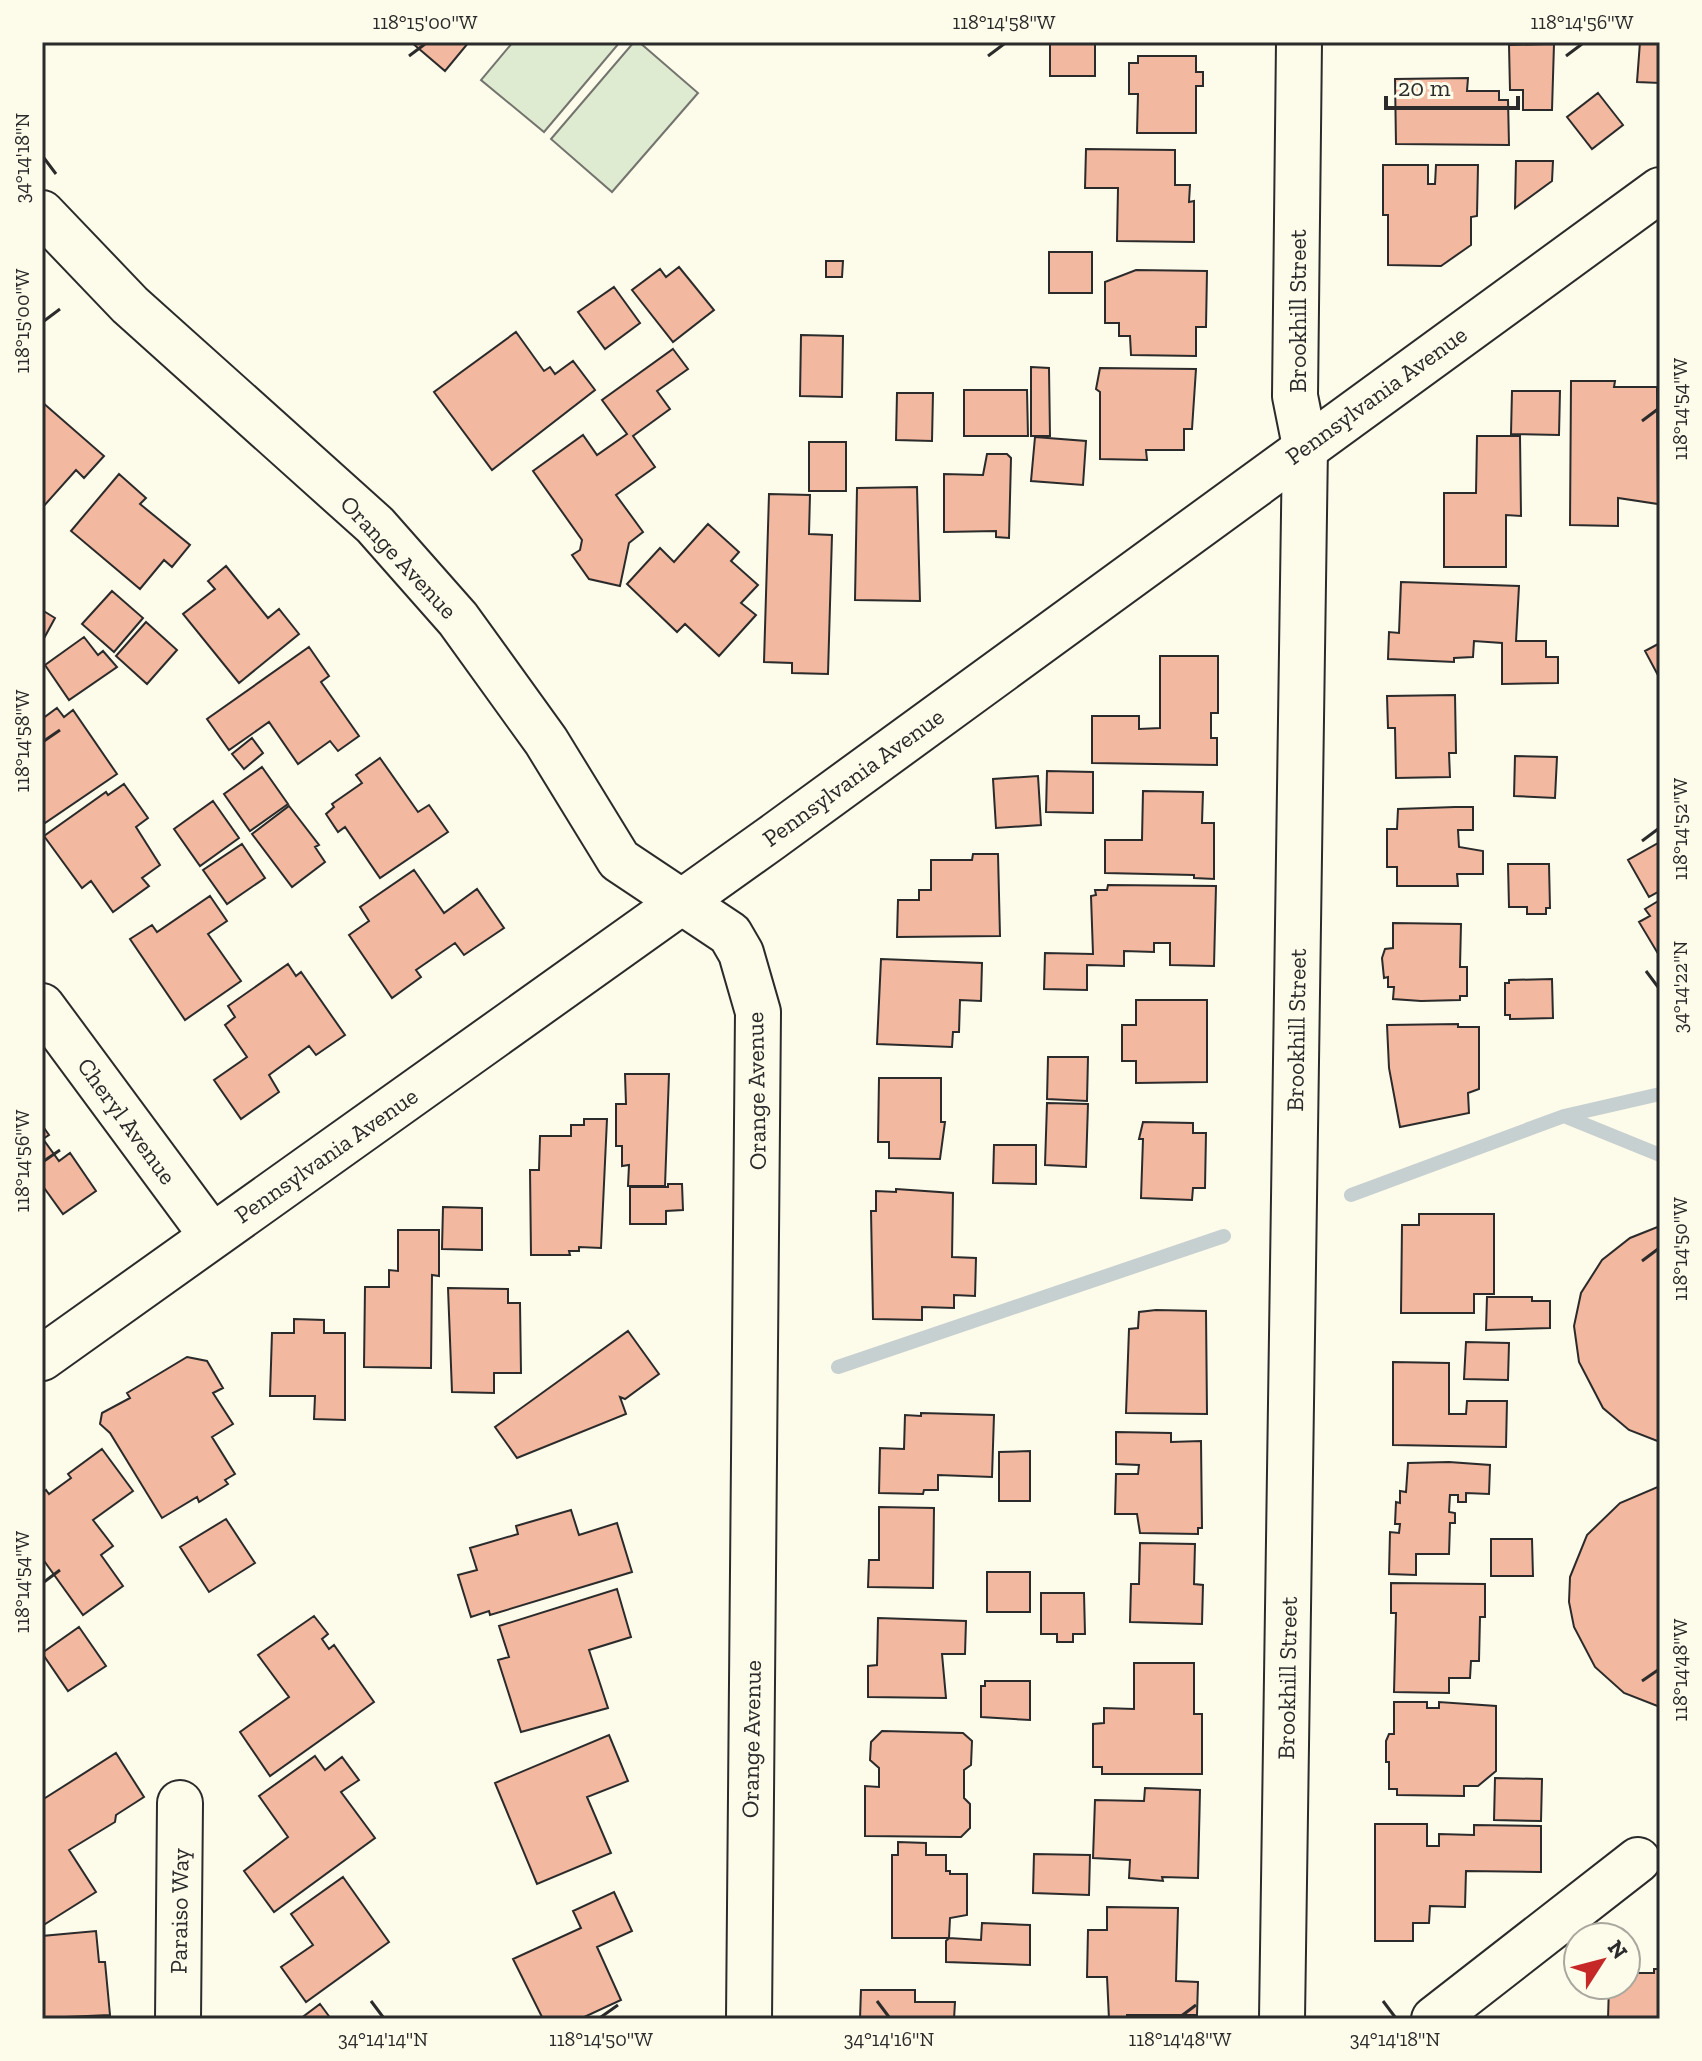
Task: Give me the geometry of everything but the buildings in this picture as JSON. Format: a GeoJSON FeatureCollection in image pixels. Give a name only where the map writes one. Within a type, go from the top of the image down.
{"type":"FeatureCollection","features":[{"type":"Feature","properties":{"kind":"street","name":"Brookhill Street"},"geometry":{"type":"LineString","coordinates":[[1282,2019],[1305,446],[1295,396],[1299,42]]}},
{"type":"Feature","properties":{"kind":"street","name":"Pennsylvania Avenue"},"geometry":{"type":"LineString","coordinates":[[42,1358],[681,902],[1660,190]]}},
{"type":"Feature","properties":{"kind":"street","name":"Orange Avenue"},"geometry":{"type":"LineString","coordinates":[[42,213],[130,305],[375,525],[458,619],[485,656],[546,741],[619,860],[730,934],[741,953],[758,1012],[749,2019]]}},
{"type":"Feature","properties":{"kind":"street","name":"Cheryl Avenue"},"geometry":{"type":"LineString","coordinates":[[42,1006],[212,1236]]}},
{"type":"Feature","properties":{"kind":"street","name":"Paraiso Way"},"geometry":{"type":"LineString","coordinates":[[178,2019],[180,1803]]}},
{"type":"Feature","properties":{"kind":"street"},"geometry":{"type":"LineString","coordinates":[[1434,2019],[1638,1860]]}},
{"type":"Feature","properties":{"kind":"green space"},"geometry":{"type":"Polygon","coordinates":[[[513,42],[620,42],[544,132],[481,80],[513,42]]]}},
{"type":"Feature","properties":{"kind":"green space"},"geometry":{"type":"Polygon","coordinates":[[[634,42],[639,42],[698,93],[612,192],[551,139],[634,42]]]}},
{"type":"Feature","properties":{"kind":"waterway"},"geometry":{"type":"LineString","coordinates":[[1351,1195],[1564,1116],[1660,1094]]}},
{"type":"Feature","properties":{"kind":"waterway"},"geometry":{"type":"LineString","coordinates":[[1564,1116],[1660,1155]]}},
{"type":"Feature","properties":{"kind":"waterway"},"geometry":{"type":"LineString","coordinates":[[838,1367],[1224,1236]]}}]}
